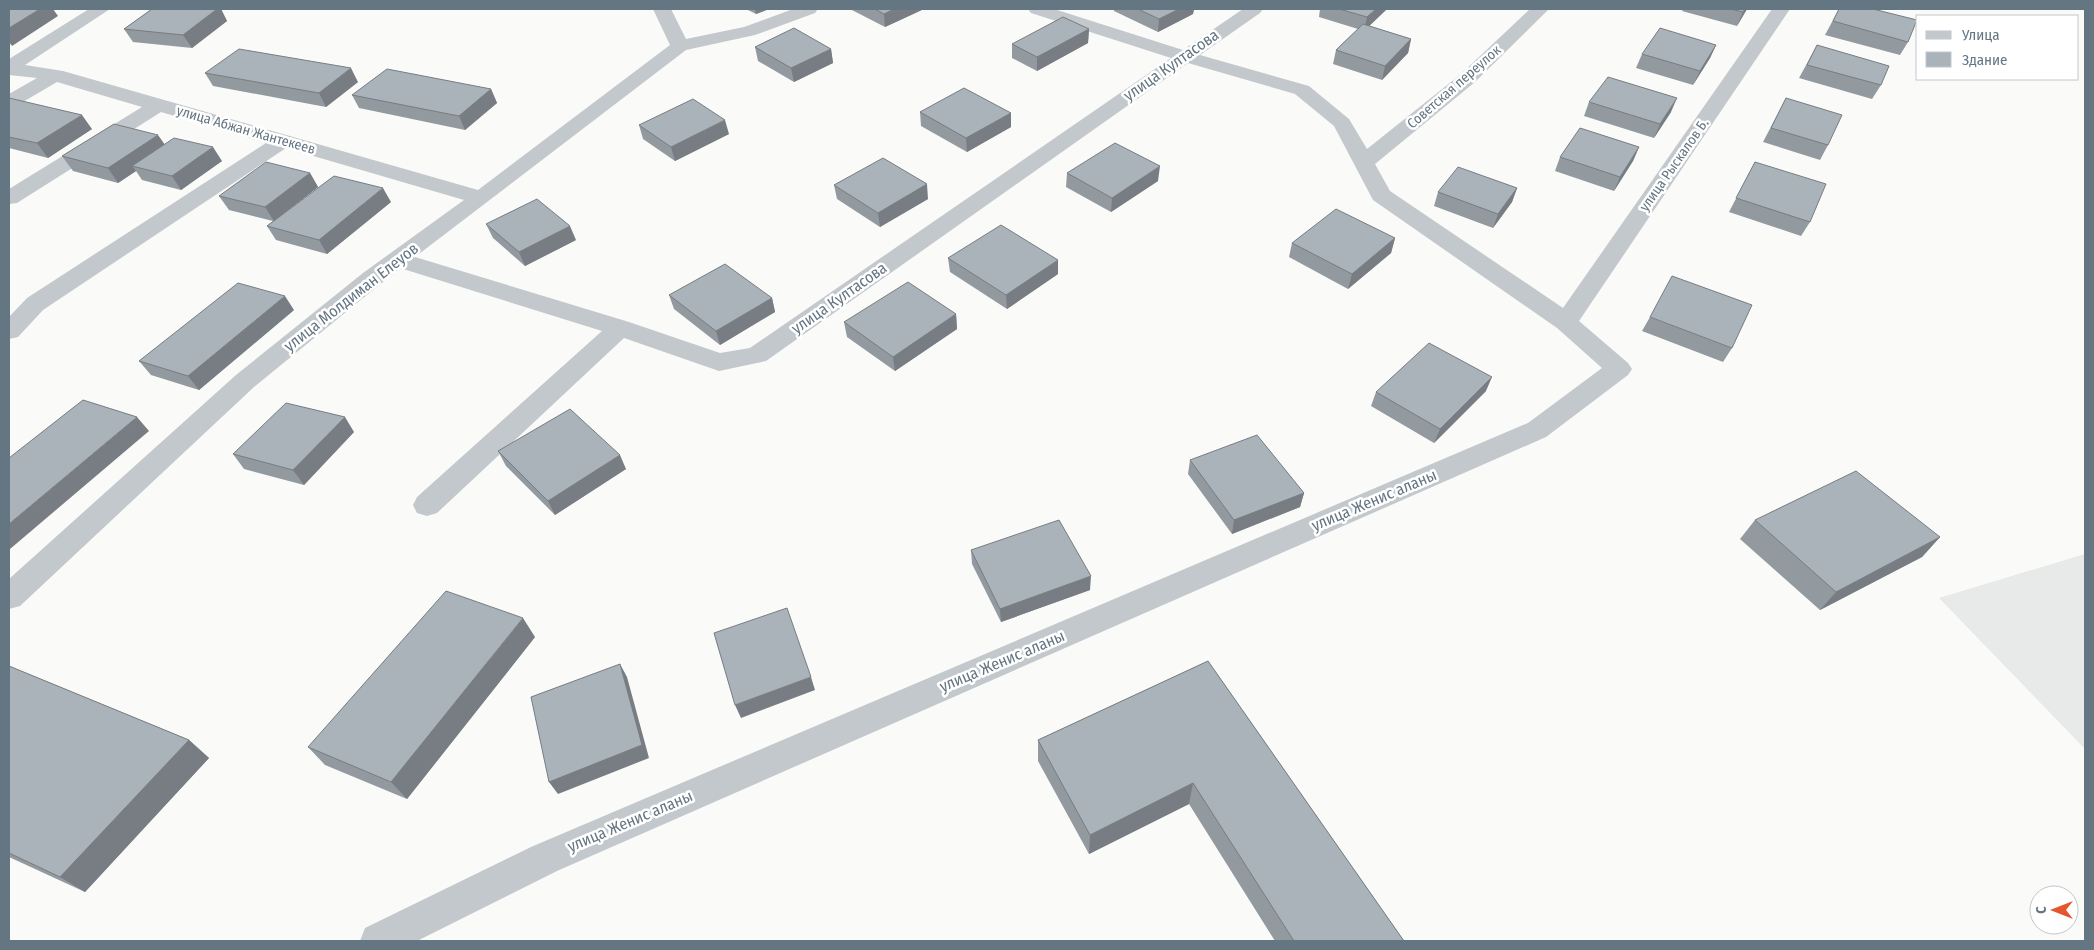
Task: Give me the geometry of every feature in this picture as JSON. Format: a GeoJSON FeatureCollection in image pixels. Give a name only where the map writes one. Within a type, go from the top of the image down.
{"type":"FeatureCollection","features":[{"type":"Feature","properties":{"kind":"street"},"geometry":{"type":"LineString","coordinates":[[9,68],[101,9]]}},
{"type":"Feature","properties":{"kind":"street"},"geometry":{"type":"LineString","coordinates":[[662,9],[680,46],[749,31],[810,9]]}},
{"type":"Feature","properties":{"kind":"street"},"geometry":{"type":"LineString","coordinates":[[1037,9],[1183,56],[1302,90],[1342,124],[1381,195],[1566,322]]}},
{"type":"Feature","properties":{"kind":"street","name":"улица Култасова"},"geometry":{"type":"LineString","coordinates":[[397,258],[620,328],[720,362],[757,355],[1183,56],[1254,9]]}},
{"type":"Feature","properties":{"kind":"street","name":"Советская переулок"},"geometry":{"type":"LineString","coordinates":[[1364,162],[1468,78],[1540,9]]}},
{"type":"Feature","properties":{"kind":"street","name":"улица Рыскалов Б."},"geometry":{"type":"LineString","coordinates":[[1566,322],[1781,9]]}},
{"type":"Feature","properties":{"kind":"street","name":"улица Молдиман Елеуов"},"geometry":{"type":"LineString","coordinates":[[12,589],[245,381],[397,258],[481,198],[680,46]]}},
{"type":"Feature","properties":{"kind":"street","name":"улица Абжан Жантекеев"},"geometry":{"type":"LineString","coordinates":[[9,68],[56,76],[481,198]]}},
{"type":"Feature","properties":{"kind":"street"},"geometry":{"type":"LineString","coordinates":[[9,102],[56,76]]}},
{"type":"Feature","properties":{"kind":"street"},"geometry":{"type":"LineString","coordinates":[[9,198],[159,105]]}},
{"type":"Feature","properties":{"kind":"street"},"geometry":{"type":"LineString","coordinates":[[9,331],[35,304],[283,141]]}},
{"type":"Feature","properties":{"kind":"street","name":"улица Женис аланы"},"geometry":{"type":"LineString","coordinates":[[378,941],[544,859],[1537,430],[1619,369],[1566,322]]}},
{"type":"Feature","properties":{"kind":"street"},"geometry":{"type":"LineString","coordinates":[[427,505],[620,328]]}},
{"type":"Feature","properties":{"kind":"shaded area"},"geometry":{"type":"Polygon","coordinates":[[[2085,554],[2085,749],[1939,598],[2085,554]]]}},
{"type":"Feature","properties":{"kind":"building"},"geometry":{"type":"Polygon","coordinates":[[[9,9],[40,9],[9,28],[9,9]]]}},
{"type":"Feature","properties":{"kind":"building"},"geometry":{"type":"Polygon","coordinates":[[[152,9],[217,9],[183,35],[124,29],[152,9]]]}},
{"type":"Feature","properties":{"kind":"building"},"geometry":{"type":"Polygon","coordinates":[[[875,9],[894,9],[884,14],[875,9]]]}},
{"type":"Feature","properties":{"kind":"building"},"geometry":{"type":"Polygon","coordinates":[[[1138,9],[1179,9],[1159,19],[1138,9]]]}},
{"type":"Feature","properties":{"kind":"building"},"geometry":{"type":"Polygon","coordinates":[[[1339,9],[1376,9],[1367,17],[1339,9]]]}},
{"type":"Feature","properties":{"kind":"building"},"geometry":{"type":"Polygon","coordinates":[[[1730,9],[1745,9],[1743,12],[1730,9]]]}},
{"type":"Feature","properties":{"kind":"building"},"geometry":{"type":"Polygon","coordinates":[[[1839,9],[1873,9],[1916,20],[1916,22],[1908,42],[1833,21],[1839,9]]]}},
{"type":"Feature","properties":{"kind":"building"},"geometry":{"type":"Polygon","coordinates":[[[1063,17],[1089,29],[1037,57],[1012,44],[1063,17]]]}},
{"type":"Feature","properties":{"kind":"building"},"geometry":{"type":"Polygon","coordinates":[[[1363,24],[1411,39],[1385,66],[1336,50],[1363,24]]]}},
{"type":"Feature","properties":{"kind":"building"},"geometry":{"type":"Polygon","coordinates":[[[794,28],[831,49],[791,68],[755,47],[794,28]]]}},
{"type":"Feature","properties":{"kind":"building"},"geometry":{"type":"Polygon","coordinates":[[[1660,28],[1716,45],[1700,71],[1642,54],[1660,28]]]}},
{"type":"Feature","properties":{"kind":"building"},"geometry":{"type":"Polygon","coordinates":[[[1817,45],[1889,66],[1881,85],[1807,65],[1817,45]]]}},
{"type":"Feature","properties":{"kind":"building"},"geometry":{"type":"Polygon","coordinates":[[[239,49],[351,68],[319,93],[205,73],[239,49]]]}},
{"type":"Feature","properties":{"kind":"building"},"geometry":{"type":"Polygon","coordinates":[[[387,69],[491,89],[459,116],[352,95],[387,69]]]}},
{"type":"Feature","properties":{"kind":"building"},"geometry":{"type":"Polygon","coordinates":[[[1608,77],[1677,98],[1660,124],[1589,102],[1608,77]]]}},
{"type":"Feature","properties":{"kind":"building"},"geometry":{"type":"Polygon","coordinates":[[[964,88],[1011,113],[966,138],[920,112],[964,88]]]}},
{"type":"Feature","properties":{"kind":"building"},"geometry":{"type":"Polygon","coordinates":[[[9,98],[82,115],[37,143],[9,137],[9,98]]]}},
{"type":"Feature","properties":{"kind":"building"},"geometry":{"type":"Polygon","coordinates":[[[1786,98],[1842,115],[1828,145],[1771,128],[1786,98]]]}},
{"type":"Feature","properties":{"kind":"building"},"geometry":{"type":"Polygon","coordinates":[[[693,99],[725,120],[671,147],[639,125],[693,99]]]}},
{"type":"Feature","properties":{"kind":"building"},"geometry":{"type":"Polygon","coordinates":[[[114,124],[158,135],[108,168],[62,156],[114,124]]]}},
{"type":"Feature","properties":{"kind":"building"},"geometry":{"type":"Polygon","coordinates":[[[1580,128],[1639,147],[1620,177],[1560,157],[1580,128]]]}},
{"type":"Feature","properties":{"kind":"building"},"geometry":{"type":"Polygon","coordinates":[[[174,138],[213,147],[172,176],[132,166],[174,138]]]}},
{"type":"Feature","properties":{"kind":"building"},"geometry":{"type":"Polygon","coordinates":[[[1115,143],[1160,166],[1112,198],[1067,173],[1115,143]]]}},
{"type":"Feature","properties":{"kind":"building"},"geometry":{"type":"Polygon","coordinates":[[[883,158],[927,184],[878,213],[834,185],[883,158]]]}},
{"type":"Feature","properties":{"kind":"building"},"geometry":{"type":"Polygon","coordinates":[[[266,162],[310,173],[265,207],[219,196],[266,162]]]}},
{"type":"Feature","properties":{"kind":"building"},"geometry":{"type":"Polygon","coordinates":[[[1755,162],[1826,184],[1810,222],[1736,198],[1755,162]]]}},
{"type":"Feature","properties":{"kind":"building"},"geometry":{"type":"Polygon","coordinates":[[[1458,167],[1517,188],[1498,214],[1438,192],[1458,167]]]}},
{"type":"Feature","properties":{"kind":"building"},"geometry":{"type":"Polygon","coordinates":[[[334,176],[383,188],[319,240],[267,226],[334,176]]]}},
{"type":"Feature","properties":{"kind":"building"},"geometry":{"type":"Polygon","coordinates":[[[537,199],[570,226],[519,252],[486,224],[537,199]]]}},
{"type":"Feature","properties":{"kind":"building"},"geometry":{"type":"Polygon","coordinates":[[[1336,209],[1395,238],[1352,274],[1292,243],[1336,209]]]}},
{"type":"Feature","properties":{"kind":"building"},"geometry":{"type":"Polygon","coordinates":[[[1001,225],[1058,260],[1006,295],[948,258],[1001,225]]]}},
{"type":"Feature","properties":{"kind":"building"},"geometry":{"type":"Polygon","coordinates":[[[725,264],[772,298],[716,331],[669,295],[725,264]]]}},
{"type":"Feature","properties":{"kind":"building"},"geometry":{"type":"Polygon","coordinates":[[[1672,276],[1752,305],[1732,348],[1650,317],[1672,276]]]}},
{"type":"Feature","properties":{"kind":"building"},"geometry":{"type":"Polygon","coordinates":[[[908,282],[956,314],[893,357],[844,322],[908,282]]]}},
{"type":"Feature","properties":{"kind":"building"},"geometry":{"type":"Polygon","coordinates":[[[238,283],[285,296],[188,376],[139,361],[238,283]]]}},
{"type":"Feature","properties":{"kind":"building"},"geometry":{"type":"Polygon","coordinates":[[[1429,343],[1492,377],[1440,429],[1376,392],[1429,343]]]}},
{"type":"Feature","properties":{"kind":"building"},"geometry":{"type":"Polygon","coordinates":[[[83,400],[137,417],[9,524],[9,458],[83,400]]]}},
{"type":"Feature","properties":{"kind":"building"},"geometry":{"type":"Polygon","coordinates":[[[286,403],[345,417],[293,470],[233,454],[286,403]]]}},
{"type":"Feature","properties":{"kind":"building"},"geometry":{"type":"Polygon","coordinates":[[[570,409],[620,455],[548,501],[498,451],[570,409]]]}},
{"type":"Feature","properties":{"kind":"building"},"geometry":{"type":"Polygon","coordinates":[[[1257,435],[1304,493],[1234,520],[1190,460],[1257,435]]]}},
{"type":"Feature","properties":{"kind":"building"},"geometry":{"type":"Polygon","coordinates":[[[1856,471],[1940,537],[1836,592],[1755,520],[1856,471]]]}},
{"type":"Feature","properties":{"kind":"building"},"geometry":{"type":"Polygon","coordinates":[[[1059,520],[1091,576],[1000,609],[971,550],[1059,520]]]}},
{"type":"Feature","properties":{"kind":"building"},"geometry":{"type":"Polygon","coordinates":[[[446,591],[523,618],[391,782],[308,747],[446,591]]]}},
{"type":"Feature","properties":{"kind":"building"},"geometry":{"type":"Polygon","coordinates":[[[787,608],[811,677],[735,705],[714,633],[787,608]]]}},
{"type":"Feature","properties":{"kind":"building"},"geometry":{"type":"Polygon","coordinates":[[[1208,661],[1404,941],[1294,941],[1193,783],[1090,835],[1038,740],[1208,661]]]}},
{"type":"Feature","properties":{"kind":"building"},"geometry":{"type":"Polygon","coordinates":[[[620,664],[642,745],[549,782],[531,697],[620,664]]]}},
{"type":"Feature","properties":{"kind":"building"},"geometry":{"type":"Polygon","coordinates":[[[9,666],[189,740],[60,877],[9,853],[9,666]]]}}]}
